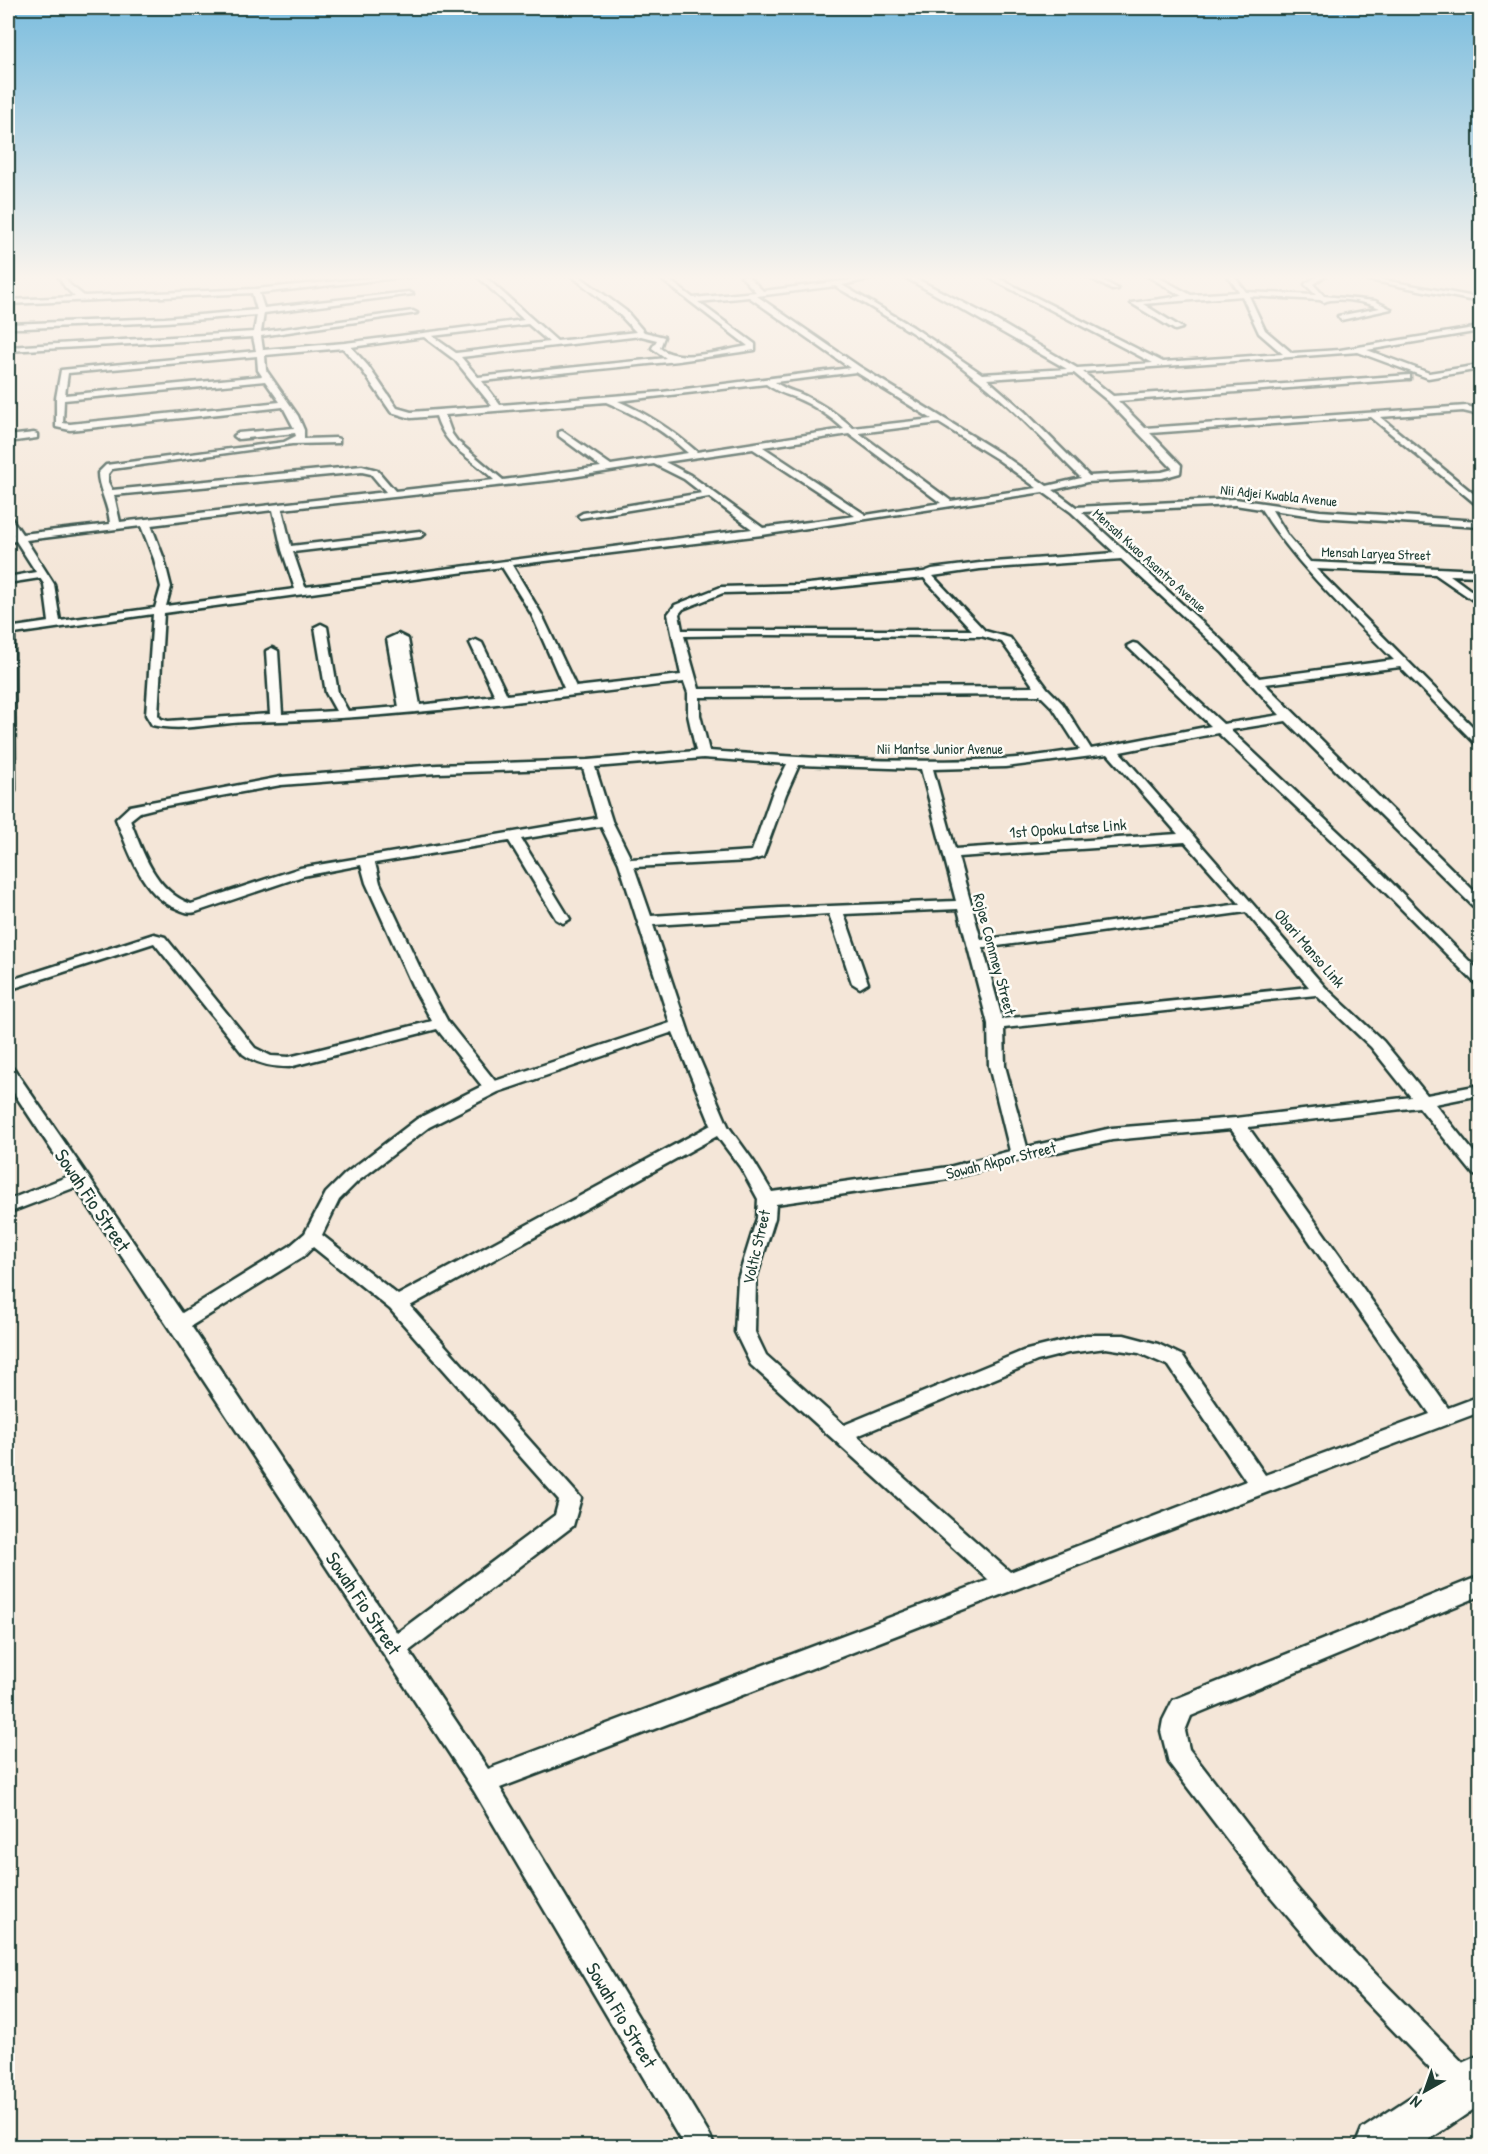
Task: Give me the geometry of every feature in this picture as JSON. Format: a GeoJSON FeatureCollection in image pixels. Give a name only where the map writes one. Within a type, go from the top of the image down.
{"type":"FeatureCollection","features":[{"type":"Feature","properties":{"kind":"main road"},"geometry":{"type":"LineString","coordinates":[[1380,2146],[1473,2082]]}},
{"type":"Feature","properties":{"kind":"street"},"geometry":{"type":"LineString","coordinates":[[63,377],[59,425],[63,427],[285,404]]}},
{"type":"Feature","properties":{"kind":"street"},"geometry":{"type":"LineString","coordinates":[[371,377],[394,410],[411,415],[674,394],[802,377]]}},
{"type":"Feature","properties":{"kind":"street"},"geometry":{"type":"LineString","coordinates":[[475,377],[498,408]]}},
{"type":"Feature","properties":{"kind":"street"},"geometry":{"type":"LineString","coordinates":[[478,380],[501,377]]}},
{"type":"Feature","properties":{"kind":"street","name":"Mensah Kwao Asantro Avenue"},"geometry":{"type":"LineString","coordinates":[[870,377],[1047,489],[1074,510],[1121,556],[1227,651],[1289,717],[1480,905]]}},
{"type":"Feature","properties":{"kind":"street"},"geometry":{"type":"LineString","coordinates":[[980,377],[987,377]]}},
{"type":"Feature","properties":{"kind":"street"},"geometry":{"type":"LineString","coordinates":[[980,377],[1038,430],[1087,480]]}},
{"type":"Feature","properties":{"kind":"street"},"geometry":{"type":"LineString","coordinates":[[8,790],[8,631],[505,563],[762,532],[950,505],[1087,480],[1162,475],[1177,471],[1178,467],[1144,431],[1111,399],[1083,377]]}},
{"type":"Feature","properties":{"kind":"street"},"geometry":{"type":"LineString","coordinates":[[1111,399],[1407,377]]}},
{"type":"Feature","properties":{"kind":"street"},"geometry":{"type":"LineString","coordinates":[[60,398],[268,378],[294,416],[300,430],[301,437],[293,442]]}},
{"type":"Feature","properties":{"kind":"street"},"geometry":{"type":"LineString","coordinates":[[768,381],[781,391],[800,397],[836,417],[852,432],[950,505]]}},
{"type":"Feature","properties":{"kind":"street"},"geometry":{"type":"LineString","coordinates":[[604,398],[645,416],[673,435],[694,455]]}},
{"type":"Feature","properties":{"kind":"street"},"geometry":{"type":"LineString","coordinates":[[1144,431],[1480,407]]}},
{"type":"Feature","properties":{"kind":"street"},"geometry":{"type":"LineString","coordinates":[[1464,408],[1480,413]]}},
{"type":"Feature","properties":{"kind":"street"},"geometry":{"type":"LineString","coordinates":[[440,414],[452,440],[481,462],[500,482]]}},
{"type":"Feature","properties":{"kind":"street"},"geometry":{"type":"LineString","coordinates":[[1372,414],[1480,503]]}},
{"type":"Feature","properties":{"kind":"street"},"geometry":{"type":"LineString","coordinates":[[13,538],[609,469],[941,420]]}},
{"type":"Feature","properties":{"kind":"street"},"geometry":{"type":"LineString","coordinates":[[238,436],[300,430]]}},
{"type":"Feature","properties":{"kind":"street"},"geometry":{"type":"LineString","coordinates":[[562,434],[609,469]]}},
{"type":"Feature","properties":{"kind":"street"},"geometry":{"type":"LineString","coordinates":[[8,439],[34,436]]}},
{"type":"Feature","properties":{"kind":"street"},"geometry":{"type":"LineString","coordinates":[[115,526],[109,493],[103,482],[103,472],[109,467],[293,442],[336,441]]}},
{"type":"Feature","properties":{"kind":"street"},"geometry":{"type":"LineString","coordinates":[[755,446],[864,518]]}},
{"type":"Feature","properties":{"kind":"street"},"geometry":{"type":"LineString","coordinates":[[657,462],[687,477],[762,532]]}},
{"type":"Feature","properties":{"kind":"street"},"geometry":{"type":"LineString","coordinates":[[109,493],[362,469],[374,472],[393,494]]}},
{"type":"Feature","properties":{"kind":"street"},"geometry":{"type":"LineString","coordinates":[[583,516],[711,494]]}},
{"type":"Feature","properties":{"kind":"street","name":"Nii Adjei Kwabla Avenue"},"geometry":{"type":"LineString","coordinates":[[1074,510],[1235,502],[1320,514],[1480,524]]}},
{"type":"Feature","properties":{"kind":"street"},"geometry":{"type":"LineString","coordinates":[[277,506],[287,550],[301,591]]}},
{"type":"Feature","properties":{"kind":"street","name":"Mensah Laryea Street"},"geometry":{"type":"LineString","coordinates":[[1264,506],[1284,537],[1307,565],[1480,573]]}},
{"type":"Feature","properties":{"kind":"street"},"geometry":{"type":"LineString","coordinates":[[8,520],[13,538],[48,584],[55,624]]}},
{"type":"Feature","properties":{"kind":"street"},"geometry":{"type":"LineString","coordinates":[[145,523],[159,559],[166,587],[159,611],[152,715],[156,722],[176,725],[216,720],[409,709],[688,678]]}},
{"type":"Feature","properties":{"kind":"street"},"geometry":{"type":"LineString","coordinates":[[287,550],[420,534]]}},
{"type":"Feature","properties":{"kind":"street"},"geometry":{"type":"LineString","coordinates":[[703,754],[694,715],[694,693],[688,678],[673,614],[680,607],[721,590],[799,588],[927,575],[932,572],[969,567],[1121,556]]}},
{"type":"Feature","properties":{"kind":"street"},"geometry":{"type":"LineString","coordinates":[[505,563],[537,615],[571,690]]}},
{"type":"Feature","properties":{"kind":"street"},"geometry":{"type":"LineString","coordinates":[[1307,565],[1480,741]]}},
{"type":"Feature","properties":{"kind":"street"},"geometry":{"type":"LineString","coordinates":[[1437,571],[1480,602]]}},
{"type":"Feature","properties":{"kind":"street"},"geometry":{"type":"LineString","coordinates":[[8,580],[42,574]]}},
{"type":"Feature","properties":{"kind":"street"},"geometry":{"type":"LineString","coordinates":[[927,575],[981,633]]}},
{"type":"Feature","properties":{"kind":"street"},"geometry":{"type":"LineString","coordinates":[[321,627],[333,693],[344,714]]}},
{"type":"Feature","properties":{"kind":"street"},"geometry":{"type":"LineString","coordinates":[[678,633],[750,630],[890,634],[981,633],[1006,640],[1043,691],[1058,706],[1088,753]]}},
{"type":"Feature","properties":{"kind":"street"},"geometry":{"type":"LineString","coordinates":[[476,643],[502,698]]}},
{"type":"Feature","properties":{"kind":"street"},"geometry":{"type":"LineString","coordinates":[[1133,646],[1372,871],[1480,980]]}},
{"type":"Feature","properties":{"kind":"street"},"geometry":{"type":"LineString","coordinates":[[272,651],[276,717]]}},
{"type":"Feature","properties":{"kind":"street"},"geometry":{"type":"LineString","coordinates":[[403,663],[409,709]]}},
{"type":"Feature","properties":{"kind":"street"},"geometry":{"type":"LineString","coordinates":[[1255,682],[1401,663]]}},
{"type":"Feature","properties":{"kind":"street"},"geometry":{"type":"LineString","coordinates":[[694,693],[1043,691]]}},
{"type":"Feature","properties":{"kind":"street","name":"Nii Mantse Junior Avenue"},"geometry":{"type":"LineString","coordinates":[[367,860],[300,872],[191,909],[180,907],[158,891],[138,854],[123,819],[135,809],[281,781],[437,769],[588,764],[703,754],[795,761],[926,765],[1005,763],[1111,750],[1289,717]]}},
{"type":"Feature","properties":{"kind":"street","name":"Obari Manso Link"},"geometry":{"type":"LineString","coordinates":[[1111,750],[1320,990],[1377,1044],[1480,1172]]}},
{"type":"Feature","properties":{"kind":"street"},"geometry":{"type":"LineString","coordinates":[[627,863],[758,854],[779,794],[795,761]]}},
{"type":"Feature","properties":{"kind":"street","name":"Voltic Street"},"geometry":{"type":"LineString","coordinates":[[588,764],[605,821],[627,863],[678,1025],[720,1127],[748,1166],[766,1199],[766,1218],[747,1279],[746,1332],[758,1360],[1006,1582]]}},
{"type":"Feature","properties":{"kind":"street","name":"Rojoe Commey Street"},"geometry":{"type":"LineString","coordinates":[[926,765],[996,1024],[997,1066],[1020,1154]]}},
{"type":"Feature","properties":{"kind":"street"},"geometry":{"type":"LineString","coordinates":[[492,1088],[441,1023],[420,985],[373,883],[367,860],[605,821]]}},
{"type":"Feature","properties":{"kind":"street"},"geometry":{"type":"LineString","coordinates":[[513,837],[563,919]]}},
{"type":"Feature","properties":{"kind":"street","name":"1st Opoku Latse Link"},"geometry":{"type":"LineString","coordinates":[[951,853],[1187,838]]}},
{"type":"Feature","properties":{"kind":"street"},"geometry":{"type":"LineString","coordinates":[[1465,890],[1480,888]]}},
{"type":"Feature","properties":{"kind":"street"},"geometry":{"type":"LineString","coordinates":[[645,921],[962,905]]}},
{"type":"Feature","properties":{"kind":"street"},"geometry":{"type":"LineString","coordinates":[[976,945],[1250,907]]}},
{"type":"Feature","properties":{"kind":"street"},"geometry":{"type":"LineString","coordinates":[[836,910],[860,983]]}},
{"type":"Feature","properties":{"kind":"street"},"geometry":{"type":"LineString","coordinates":[[8,986],[154,938],[160,940],[249,1051],[259,1058],[274,1062],[289,1062],[441,1023]]}},
{"type":"Feature","properties":{"kind":"street"},"geometry":{"type":"LineString","coordinates":[[996,1024],[1320,990]]}},
{"type":"Feature","properties":{"kind":"street"},"geometry":{"type":"LineString","coordinates":[[179,1324],[285,1260],[312,1237],[332,1197],[351,1178],[417,1127],[492,1088],[678,1025]]}},
{"type":"Feature","properties":{"kind":"street","name":"Sowah Fio Street"},"geometry":{"type":"LineString","coordinates":[[8,1073],[179,1324],[483,1783],[700,2146]]}},
{"type":"Feature","properties":{"kind":"street","name":"Sowah Akpor Street"},"geometry":{"type":"LineString","coordinates":[[766,1199],[949,1173],[1020,1154],[1112,1134],[1236,1123],[1423,1101],[1480,1090]]}},
{"type":"Feature","properties":{"kind":"street"},"geometry":{"type":"LineString","coordinates":[[1236,1123],[1443,1417]]}},
{"type":"Feature","properties":{"kind":"street"},"geometry":{"type":"LineString","coordinates":[[397,1304],[720,1127]]}},
{"type":"Feature","properties":{"kind":"street"},"geometry":{"type":"LineString","coordinates":[[8,1207],[79,1179]]}},
{"type":"Feature","properties":{"kind":"street"},"geometry":{"type":"LineString","coordinates":[[312,1237],[397,1304],[570,1498],[566,1520],[394,1649]]}},
{"type":"Feature","properties":{"kind":"street"},"geometry":{"type":"LineString","coordinates":[[840,1435],[1022,1358],[1061,1347],[1106,1341],[1155,1350],[1176,1361],[1260,1485]]}},
{"type":"Feature","properties":{"kind":"street"},"geometry":{"type":"LineString","coordinates":[[483,1783],[765,1677],[1260,1485],[1480,1404]]}},
{"type":"Feature","properties":{"kind":"street"},"geometry":{"type":"LineString","coordinates":[[1473,2082],[1368,1988],[1281,1889],[1178,1755],[1171,1734],[1174,1719],[1182,1708],[1480,1586]]}}]}
